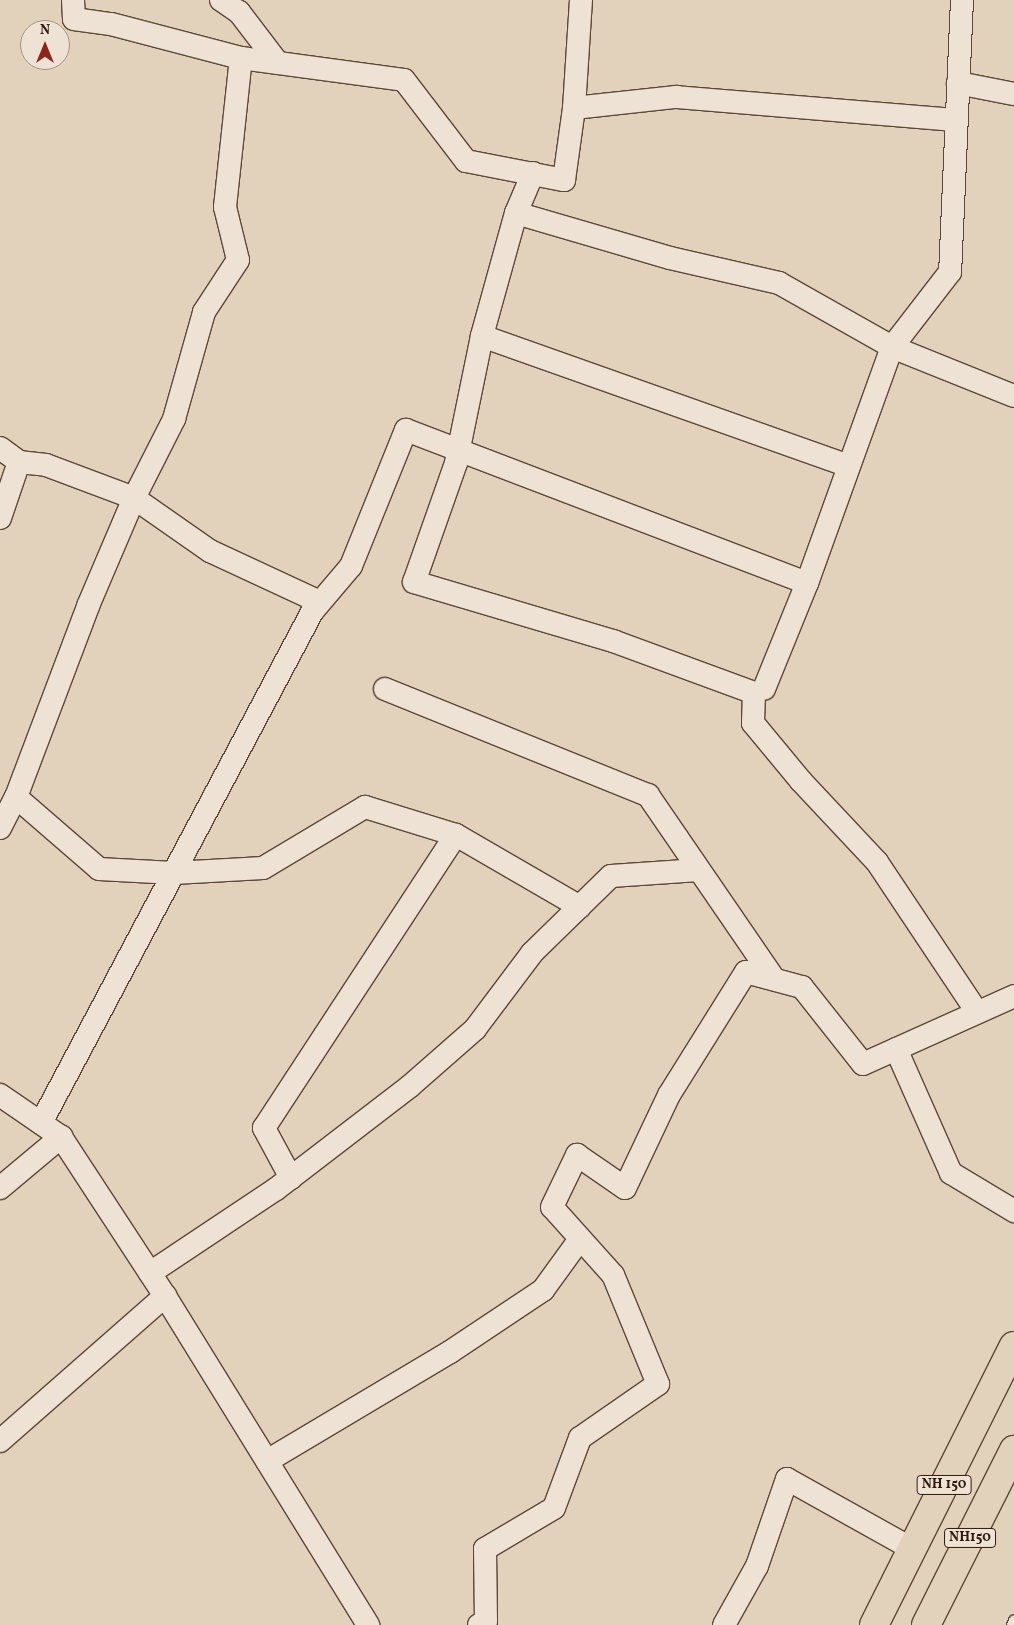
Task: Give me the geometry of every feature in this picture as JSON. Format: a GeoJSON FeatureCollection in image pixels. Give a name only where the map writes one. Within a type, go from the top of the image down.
{"type":"FeatureCollection","features":[{"type":"Feature","properties":{"kind":"highway","name":"NH 150"},"geometry":{"type":"LineString","coordinates":[[874,1625],[1014,1346]]}},
{"type":"Feature","properties":{"kind":"highway","name":"NH150"},"geometry":{"type":"LineString","coordinates":[[926,1625],[1014,1450]]}},
{"type":"Feature","properties":{"kind":"street"},"geometry":{"type":"LineString","coordinates":[[55,0],[111,24],[241,58],[404,80],[466,161],[564,180],[574,108],[581,0]]}},
{"type":"Feature","properties":{"kind":"street"},"geometry":{"type":"LineString","coordinates":[[221,0],[239,12],[278,64]]}},
{"type":"Feature","properties":{"kind":"street"},"geometry":{"type":"LineString","coordinates":[[764,689],[807,583],[892,346],[950,272],[962,0]]}},
{"type":"Feature","properties":{"kind":"street"},"geometry":{"type":"LineString","coordinates":[[0,828],[16,798],[88,606],[134,498],[174,419],[204,312],[238,260],[225,207],[241,58]]}},
{"type":"Feature","properties":{"kind":"street"},"geometry":{"type":"LineString","coordinates":[[958,84],[1014,94]]}},
{"type":"Feature","properties":{"kind":"street"},"geometry":{"type":"LineString","coordinates":[[574,108],[676,97],[956,120]]}},
{"type":"Feature","properties":{"kind":"street"},"geometry":{"type":"LineString","coordinates":[[533,173],[516,213],[482,336],[459,450],[414,582],[613,641],[754,693],[753,723],[801,781],[877,862],[977,1012]]}},
{"type":"Feature","properties":{"kind":"street"},"geometry":{"type":"LineString","coordinates":[[516,213],[670,258],[779,283],[892,346],[1014,396]]}},
{"type":"Feature","properties":{"kind":"street"},"geometry":{"type":"LineString","coordinates":[[482,336],[850,466]]}},
{"type":"Feature","properties":{"kind":"street"},"geometry":{"type":"LineString","coordinates":[[41,1124],[320,602],[351,566],[406,430],[807,583]]}},
{"type":"Feature","properties":{"kind":"street"},"geometry":{"type":"LineString","coordinates":[[0,448],[19,462],[46,465],[134,498],[210,552],[320,602]]}},
{"type":"Feature","properties":{"kind":"street"},"geometry":{"type":"LineString","coordinates":[[0,518],[19,462]]}},
{"type":"Feature","properties":{"kind":"street"},"geometry":{"type":"LineString","coordinates":[[384,689],[648,794],[774,980]]}},
{"type":"Feature","properties":{"kind":"street"},"geometry":{"type":"LineString","coordinates":[[16,798],[99,869],[174,873],[263,868],[365,807],[456,834],[580,907]]}},
{"type":"Feature","properties":{"kind":"street"},"geometry":{"type":"LineString","coordinates":[[291,1178],[264,1128],[456,834]]}},
{"type":"Feature","properties":{"kind":"street"},"geometry":{"type":"LineString","coordinates":[[150,1273],[291,1178],[409,1087],[475,1029],[532,953],[611,876],[699,870]]}},
{"type":"Feature","properties":{"kind":"street"},"geometry":{"type":"LineString","coordinates":[[479,1625],[486,1621],[485,1550],[554,1508],[580,1438],[658,1384],[612,1275],[552,1207],[577,1155],[625,1188],[669,1095],[746,972],[802,987],[863,1064],[1014,996]]}},
{"type":"Feature","properties":{"kind":"street"},"geometry":{"type":"LineString","coordinates":[[896,1049],[951,1173],[1014,1211]]}},
{"type":"Feature","properties":{"kind":"street"},"geometry":{"type":"LineString","coordinates":[[0,1095],[61,1137],[165,1296],[368,1625]]}},
{"type":"Feature","properties":{"kind":"street"},"geometry":{"type":"LineString","coordinates":[[0,1188],[61,1137]]}},
{"type":"Feature","properties":{"kind":"street"},"geometry":{"type":"LineString","coordinates":[[266,1461],[450,1352],[543,1290],[580,1239]]}},
{"type":"Feature","properties":{"kind":"street"},"geometry":{"type":"LineString","coordinates":[[0,1441],[165,1296]]}},
{"type":"Feature","properties":{"kind":"street"},"geometry":{"type":"LineString","coordinates":[[724,1625],[757,1566],[787,1479],[912,1549]]}},
{"type":"Feature","properties":{"kind":"lane"},"geometry":{"type":"LineString","coordinates":[[1012,1625],[1014,1620]]}}]}
